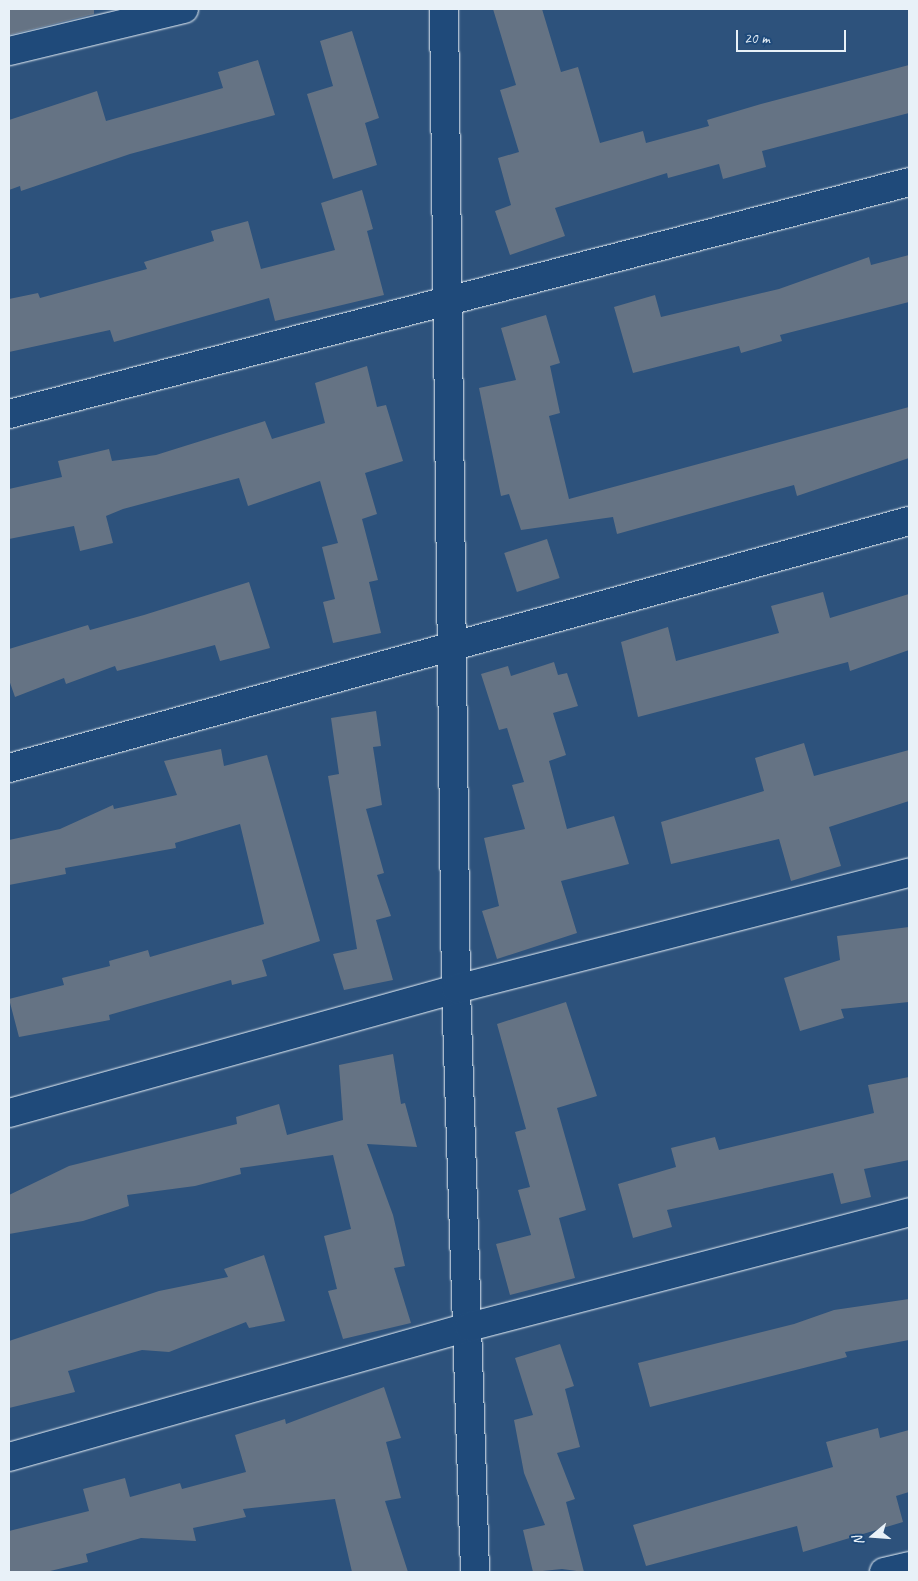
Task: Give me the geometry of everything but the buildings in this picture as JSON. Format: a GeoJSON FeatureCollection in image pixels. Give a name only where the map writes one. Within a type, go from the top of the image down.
{"type":"FeatureCollection","features":[{"type":"Feature","properties":{"kind":"street"},"geometry":{"type":"LineString","coordinates":[[9,51],[184,9]]}},
{"type":"Feature","properties":{"kind":"street"},"geometry":{"type":"LineString","coordinates":[[444,9],[450,649],[456,989],[469,1327],[475,1572]]}},
{"type":"Feature","properties":{"kind":"street"},"geometry":{"type":"LineString","coordinates":[[9,414],[447,304],[909,182]]}},
{"type":"Feature","properties":{"kind":"street"},"geometry":{"type":"LineString","coordinates":[[9,768],[450,649],[909,521]]}},
{"type":"Feature","properties":{"kind":"street"},"geometry":{"type":"LineString","coordinates":[[9,1113],[456,989],[909,873]]}},
{"type":"Feature","properties":{"kind":"street"},"geometry":{"type":"LineString","coordinates":[[9,1457],[469,1327],[909,1212]]}},
{"type":"Feature","properties":{"kind":"street"},"geometry":{"type":"LineString","coordinates":[[884,1572],[909,1566]]}}]}
